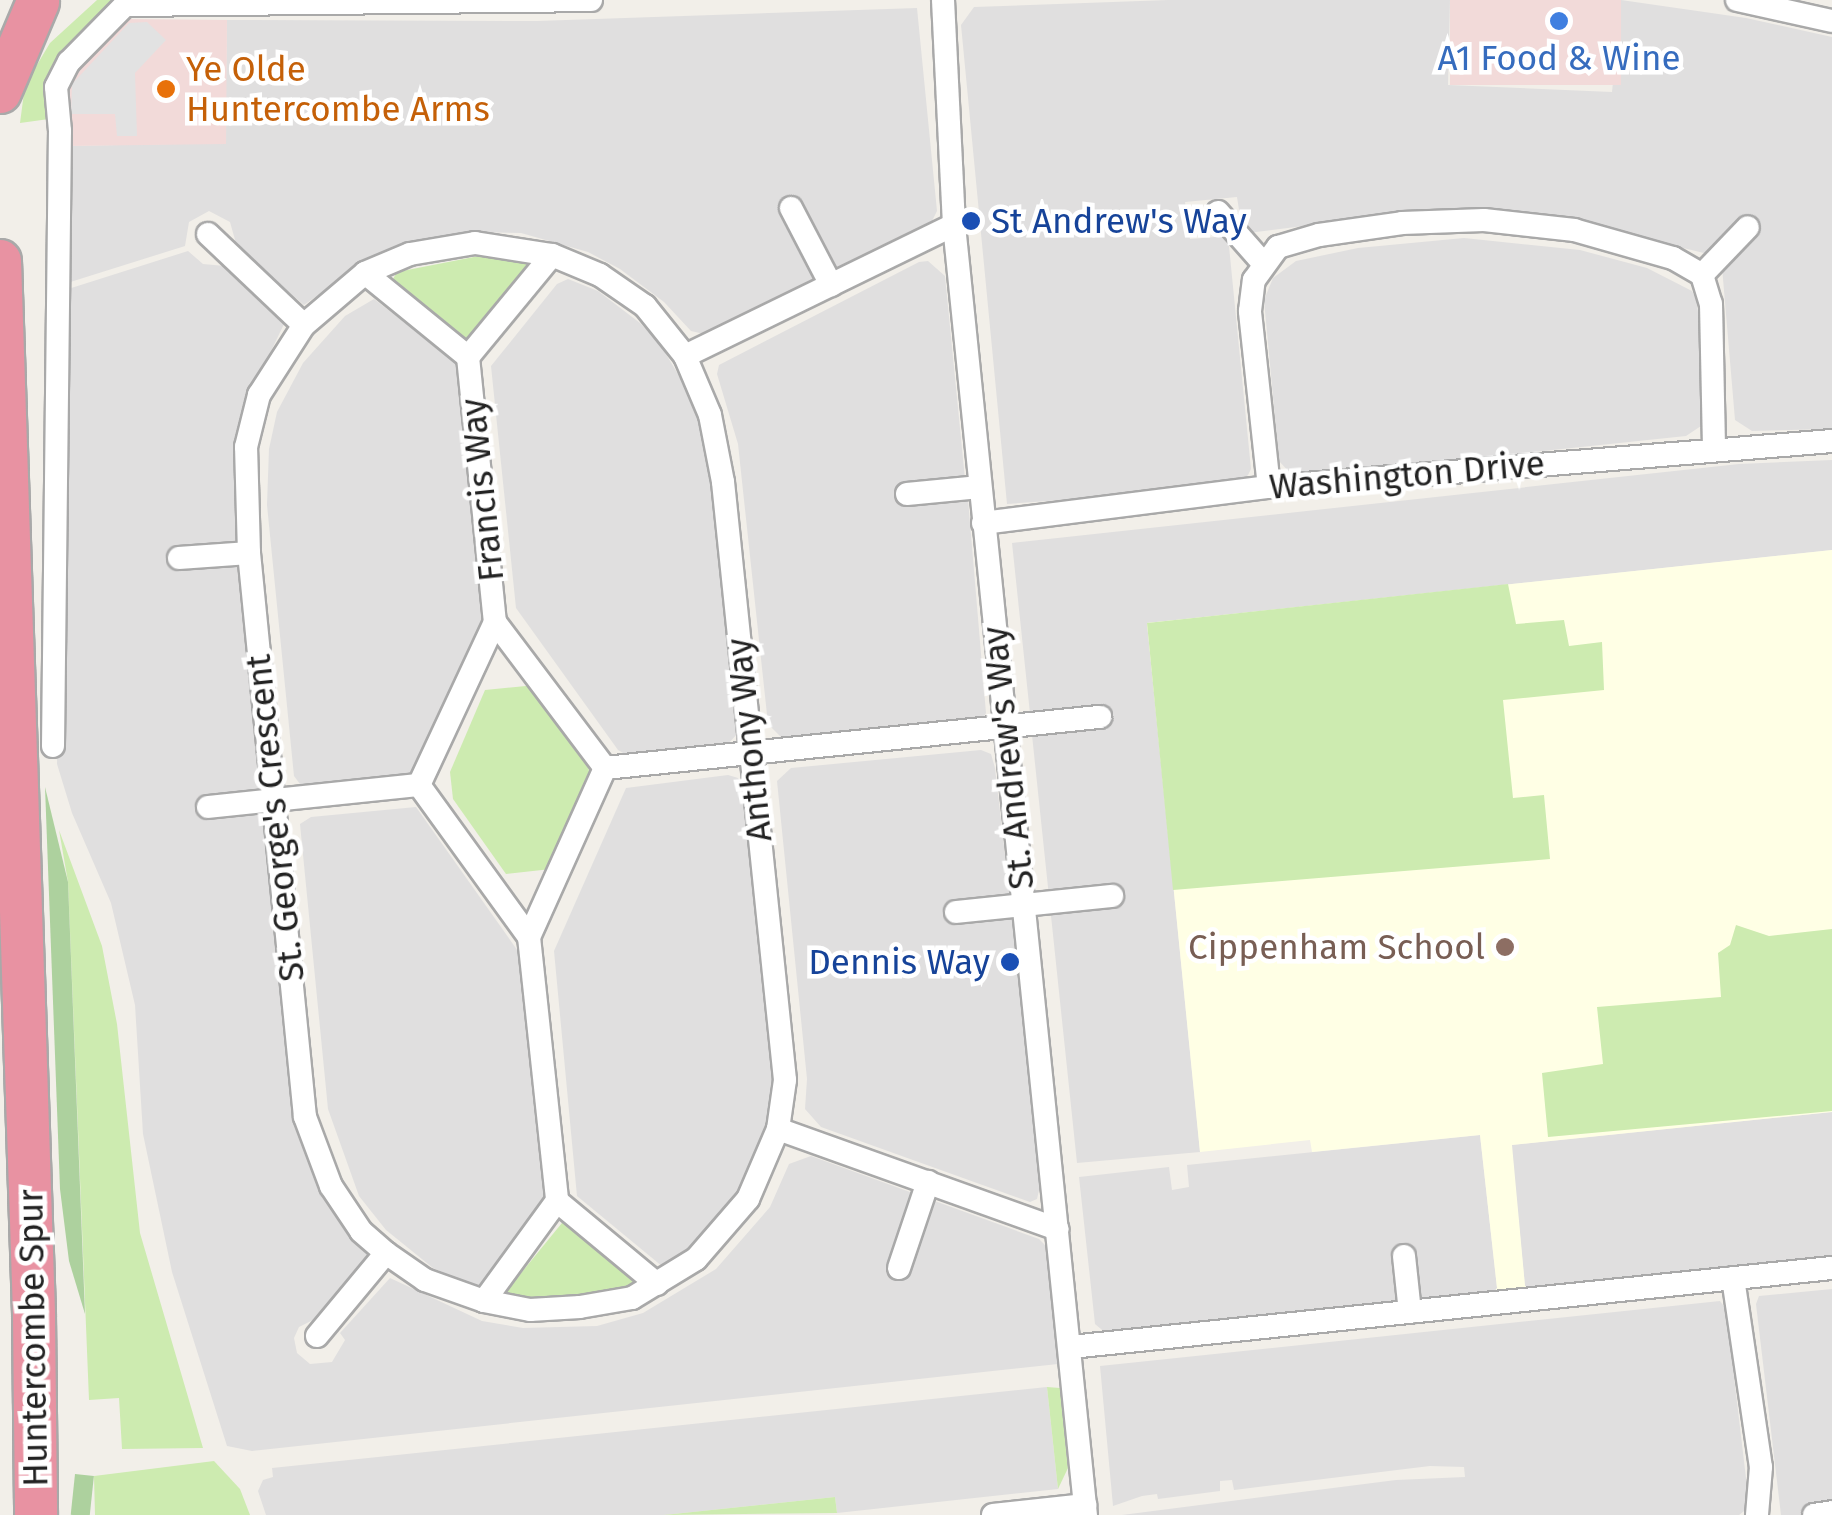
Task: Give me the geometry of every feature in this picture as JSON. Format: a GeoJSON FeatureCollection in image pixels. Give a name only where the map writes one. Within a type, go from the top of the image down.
{"type":"FeatureCollection","features":[{"type":"Feature","properties":{"kind":"highway"},"geometry":{"type":"LineString","coordinates":[[0,92],[38,2]]}},
{"type":"Feature","properties":{"kind":"highway","name":"Huntercombe Spur"},"geometry":{"type":"LineString","coordinates":[[0,262],[32,1229],[36,1515]]}},
{"type":"Feature","properties":{"kind":"street"},"geometry":{"type":"LineString","coordinates":[[54,746],[60,132],[56,87],[69,62],[125,5],[591,0]]}},
{"type":"Feature","properties":{"kind":"street","name":"St. Andrew's Way"},"geometry":{"type":"LineString","coordinates":[[943,0],[954,225],[1085,1510]]}},
{"type":"Feature","properties":{"kind":"street"},"geometry":{"type":"LineString","coordinates":[[1737,0],[1832,21]]}},
{"type":"Feature","properties":{"kind":"street"},"geometry":{"type":"LineString","coordinates":[[791,208],[831,285]]}},
{"type":"Feature","properties":{"kind":"street"},"geometry":{"type":"LineString","coordinates":[[1218,212],[1263,263]]}},
{"type":"Feature","properties":{"kind":"street"},"geometry":{"type":"LineString","coordinates":[[1269,487],[1250,312],[1254,280],[1278,247],[1319,236],[1402,223],[1484,220],[1574,230],[1673,258],[1702,276],[1710,304],[1714,447]]}},
{"type":"Feature","properties":{"kind":"street"},"geometry":{"type":"LineString","coordinates":[[685,356],[954,225]]}},
{"type":"Feature","properties":{"kind":"street"},"geometry":{"type":"LineString","coordinates":[[1702,276],[1748,227]]}},
{"type":"Feature","properties":{"kind":"street"},"geometry":{"type":"LineString","coordinates":[[208,234],[304,326]]}},
{"type":"Feature","properties":{"kind":"street","name":"St. George's Crescent"},"geometry":{"type":"LineString","coordinates":[[685,356],[645,306],[600,275],[552,256],[475,243],[410,254],[365,272],[304,326],[259,395],[246,447],[249,552],[305,1117],[331,1186],[360,1230],[386,1253],[425,1280],[484,1300],[530,1310],[632,1298],[696,1259],[748,1199],[778,1129]]}},
{"type":"Feature","properties":{"kind":"street"},"geometry":{"type":"LineString","coordinates":[[365,272],[468,357],[552,256]]}},
{"type":"Feature","properties":{"kind":"street","name":"Anthony Way"},"geometry":{"type":"LineString","coordinates":[[685,356],[710,415],[723,482],[785,1080],[778,1129]]}},
{"type":"Feature","properties":{"kind":"street","name":"Francis Way"},"geometry":{"type":"LineString","coordinates":[[468,357],[495,622]]}},
{"type":"Feature","properties":{"kind":"street","name":"Washington Drive"},"geometry":{"type":"LineString","coordinates":[[984,523],[1269,487],[1714,447],[1832,441]]}},
{"type":"Feature","properties":{"kind":"street"},"geometry":{"type":"LineString","coordinates":[[908,494],[980,487]]}},
{"type":"Feature","properties":{"kind":"street"},"geometry":{"type":"LineString","coordinates":[[180,558],[249,552]]}},
{"type":"Feature","properties":{"kind":"street"},"geometry":{"type":"LineString","coordinates":[[420,786],[495,622],[604,768]]}},
{"type":"Feature","properties":{"kind":"street"},"geometry":{"type":"LineString","coordinates":[[604,768],[1100,717]]}},
{"type":"Feature","properties":{"kind":"street"},"geometry":{"type":"LineString","coordinates":[[529,937],[604,768]]}},
{"type":"Feature","properties":{"kind":"street"},"geometry":{"type":"LineString","coordinates":[[208,806],[420,786]]}},
{"type":"Feature","properties":{"kind":"street"},"geometry":{"type":"LineString","coordinates":[[420,786],[529,937],[557,1201],[484,1300]]}},
{"type":"Feature","properties":{"kind":"street"},"geometry":{"type":"LineString","coordinates":[[956,912],[1112,896]]}},
{"type":"Feature","properties":{"kind":"street"},"geometry":{"type":"LineString","coordinates":[[778,1129],[1058,1229]]}},
{"type":"Feature","properties":{"kind":"street"},"geometry":{"type":"LineString","coordinates":[[899,1268],[928,1182]]}},
{"type":"Feature","properties":{"kind":"street"},"geometry":{"type":"LineString","coordinates":[[557,1201],[658,1284]]}},
{"type":"Feature","properties":{"kind":"street"},"geometry":{"type":"LineString","coordinates":[[317,1336],[386,1253]]}},
{"type":"Feature","properties":{"kind":"street"},"geometry":{"type":"LineString","coordinates":[[1404,1256],[1410,1312]]}},
{"type":"Feature","properties":{"kind":"street"},"geometry":{"type":"LineString","coordinates":[[1071,1347],[1832,1268]]}},
{"type":"Feature","properties":{"kind":"street"},"geometry":{"type":"LineString","coordinates":[[1733,1278],[1761,1467],[1757,1515]]}},
{"type":"Feature","properties":{"kind":"street"},"geometry":{"type":"LineString","coordinates":[[993,1515],[1085,1510]]}},
{"type":"Feature","properties":{"kind":"street"},"geometry":{"type":"LineString","coordinates":[[1814,1515],[1832,1512]]}},
{"type":"Feature","properties":{"kind":"shaded area"},"geometry":{"type":"Polygon","coordinates":[[[1168,0],[1450,0],[1448,85],[1612,92],[1621,0],[1746,18],[1832,37],[1832,429],[1752,431],[1735,420],[1722,267],[1716,256],[1553,216],[1505,211],[1422,211],[1248,233],[1241,223],[1237,197],[1185,202],[1190,239],[1228,236],[1251,469],[1248,475],[1241,481],[1133,495],[1007,504],[961,25],[974,7],[1168,0]]]}},
{"type":"Feature","properties":{"kind":"shaded area"},"geometry":{"type":"Polygon","coordinates":[[[1450,0],[1621,0],[1621,85],[1450,85],[1450,0]]]}},
{"type":"Feature","properties":{"kind":"shaded area"},"geometry":{"type":"Polygon","coordinates":[[[917,8],[937,211],[932,221],[704,334],[691,331],[664,302],[620,269],[588,252],[521,233],[466,232],[403,245],[359,266],[304,305],[237,247],[230,222],[209,211],[189,222],[185,246],[64,284],[65,146],[225,143],[227,20],[537,21],[917,8]]]}},
{"type":"Feature","properties":{"kind":"shaded area"},"geometry":{"type":"Polygon","coordinates":[[[128,19],[227,20],[226,144],[65,146],[65,85],[128,19]]]}},
{"type":"Feature","properties":{"kind":"shaded area"},"geometry":{"type":"Polygon","coordinates":[[[147,22],[166,40],[135,73],[137,136],[117,136],[115,114],[71,114],[72,84],[129,23],[147,22]]]}},
{"type":"Feature","properties":{"kind":"shaded area"},"geometry":{"type":"Polygon","coordinates":[[[1464,238],[1580,250],[1647,268],[1692,291],[1697,301],[1703,372],[1705,415],[1701,426],[1686,436],[1304,476],[1290,473],[1279,461],[1264,300],[1273,278],[1296,261],[1358,248],[1464,238]]]}},
{"type":"Feature","properties":{"kind":"shaded area"},"geometry":{"type":"Polygon","coordinates":[[[188,251],[203,264],[225,266],[284,324],[249,397],[239,432],[236,504],[299,1125],[324,1193],[369,1257],[321,1316],[299,1327],[294,1338],[297,1353],[310,1364],[332,1362],[345,1340],[340,1333],[390,1278],[482,1321],[523,1328],[597,1326],[643,1313],[716,1269],[770,1207],[789,1164],[811,1156],[1039,1239],[1045,1245],[1058,1364],[252,1451],[227,1446],[172,1272],[143,1134],[135,1005],[111,903],[72,813],[57,764],[65,290],[188,251]]]}},
{"type":"Feature","properties":{"kind":"shaded area"},"geometry":{"type":"Polygon","coordinates":[[[928,261],[945,276],[966,489],[919,501],[968,499],[986,713],[983,718],[783,739],[768,724],[738,444],[717,374],[719,365],[919,262],[928,261]]]}},
{"type":"Feature","properties":{"kind":"shaded area"},"geometry":{"type":"Polygon","coordinates":[[[568,279],[598,291],[640,323],[660,344],[694,401],[710,465],[739,732],[727,745],[625,754],[618,750],[516,608],[491,366],[557,284],[568,279]]]}},
{"type":"Feature","properties":{"kind":"shaded area"},"geometry":{"type":"Polygon","coordinates":[[[374,299],[460,365],[486,614],[412,775],[303,788],[294,776],[267,505],[269,449],[277,412],[303,363],[345,316],[374,299]]]}},
{"type":"Feature","properties":{"kind":"shaded area"},"geometry":{"type":"Polygon","coordinates":[[[1832,460],[1832,550],[1147,623],[1200,1152],[1077,1163],[1032,735],[1081,730],[1083,726],[1031,723],[1012,543],[1739,464],[1832,460]]]}},
{"type":"Feature","properties":{"kind":"shaded area","name":"Cippenham School"},"geometry":{"type":"Polygon","coordinates":[[[1832,550],[1832,1112],[1512,1145],[1525,1286],[1533,1289],[1493,1294],[1497,1288],[1480,1135],[1312,1152],[1310,1140],[1200,1152],[1147,623],[1832,550]]]}},
{"type":"Feature","properties":{"kind":"shaded area"},"geometry":{"type":"Polygon","coordinates":[[[981,750],[991,754],[995,768],[1012,915],[1040,1186],[1037,1199],[1030,1202],[821,1127],[805,1109],[807,1079],[777,781],[791,768],[981,750]]]}},
{"type":"Feature","properties":{"kind":"shaded area"},"geometry":{"type":"Polygon","coordinates":[[[728,775],[738,778],[745,789],[775,1064],[769,1128],[733,1206],[678,1261],[663,1267],[577,1196],[554,951],[626,788],[728,775]]]}},
{"type":"Feature","properties":{"kind":"shaded area"},"geometry":{"type":"Polygon","coordinates":[[[416,807],[520,954],[548,1198],[484,1282],[476,1287],[433,1268],[386,1230],[359,1196],[328,1109],[300,824],[311,817],[416,807]]]}},
{"type":"Feature","properties":{"kind":"shaded area"},"geometry":{"type":"Polygon","coordinates":[[[1832,1112],[1832,1259],[1533,1289],[1525,1286],[1511,1145],[1832,1112]]]}},
{"type":"Feature","properties":{"kind":"shaded area"},"geometry":{"type":"Polygon","coordinates":[[[1480,1135],[1497,1288],[1493,1294],[1108,1335],[1095,1324],[1079,1177],[1169,1167],[1172,1190],[1189,1187],[1187,1165],[1480,1135]]]}},
{"type":"Feature","properties":{"kind":"shaded area"},"geometry":{"type":"Polygon","coordinates":[[[1832,1289],[1832,1510],[1817,1515],[1781,1515],[1756,1304],[1759,1296],[1832,1289]]]}},
{"type":"Feature","properties":{"kind":"shaded area"},"geometry":{"type":"Polygon","coordinates":[[[1720,1301],[1726,1309],[1748,1495],[1748,1508],[1739,1515],[1122,1515],[1396,1480],[1465,1477],[1464,1467],[1430,1466],[1234,1490],[1232,1480],[1220,1481],[1220,1491],[1158,1499],[1157,1494],[1142,1496],[1113,1506],[1100,1366],[1720,1301]]]}},
{"type":"Feature","properties":{"kind":"shaded area"},"geometry":{"type":"Polygon","coordinates":[[[1047,1387],[1058,1489],[837,1513],[835,1497],[664,1515],[266,1515],[258,1491],[263,1480],[273,1477],[272,1468],[1047,1387]]]}},
{"type":"Feature","properties":{"kind":"green space"},"geometry":{"type":"Polygon","coordinates":[[[97,0],[119,0],[71,48],[49,119],[20,123],[25,85],[50,43],[97,0]]]}},
{"type":"Feature","properties":{"kind":"green space"},"geometry":{"type":"Polygon","coordinates":[[[484,255],[526,259],[535,268],[469,343],[393,279],[397,272],[484,255]]]}},
{"type":"Feature","properties":{"kind":"green space"},"geometry":{"type":"Polygon","coordinates":[[[1508,584],[1516,624],[1564,620],[1569,646],[1602,642],[1604,690],[1503,700],[1513,798],[1544,795],[1550,859],[1173,890],[1147,623],[1508,584]]]}},
{"type":"Feature","properties":{"kind":"green space"},"geometry":{"type":"Polygon","coordinates":[[[536,685],[587,757],[591,786],[551,869],[506,874],[453,799],[450,772],[485,690],[536,685]]]}},
{"type":"Feature","properties":{"kind":"green space"},"geometry":{"type":"Polygon","coordinates":[[[45,787],[68,882],[85,1314],[69,1261],[60,1189],[45,787]]]}},
{"type":"Feature","properties":{"kind":"green space"},"geometry":{"type":"Polygon","coordinates":[[[59,830],[102,946],[117,1024],[140,1233],[203,1448],[122,1449],[119,1398],[89,1400],[68,882],[59,830]]]}},
{"type":"Feature","properties":{"kind":"green space"},"geometry":{"type":"Polygon","coordinates":[[[1736,925],[1769,936],[1832,929],[1832,1111],[1548,1137],[1542,1073],[1603,1064],[1597,1007],[1721,997],[1718,953],[1730,945],[1736,925]]]}},
{"type":"Feature","properties":{"kind":"green space"},"geometry":{"type":"Polygon","coordinates":[[[566,1218],[638,1274],[637,1285],[601,1297],[550,1303],[504,1294],[566,1218]]]}},
{"type":"Feature","properties":{"kind":"green space"},"geometry":{"type":"Polygon","coordinates":[[[1047,1387],[1060,1388],[1068,1468],[1058,1489],[1047,1387]]]}},
{"type":"Feature","properties":{"kind":"green space"},"geometry":{"type":"Polygon","coordinates":[[[214,1461],[240,1489],[250,1515],[95,1515],[94,1476],[214,1461]]]}},
{"type":"Feature","properties":{"kind":"green space"},"geometry":{"type":"Polygon","coordinates":[[[75,1474],[94,1476],[90,1515],[71,1515],[75,1474]]]}},
{"type":"Feature","properties":{"kind":"green space"},"geometry":{"type":"Polygon","coordinates":[[[835,1497],[837,1513],[664,1515],[835,1497]]]}},
{"type":"Feature","properties":{"kind":"place","name":"A1 Food & Wine"},"geometry":{"type":"Point","coordinates":[1559,21]}},
{"type":"Feature","properties":{"kind":"place","name":"Ye Olde Huntercombe Arms"},"geometry":{"type":"Point","coordinates":[166,89]}},
{"type":"Feature","properties":{"kind":"place","name":"St Andrew's Way"},"geometry":{"type":"Point","coordinates":[971,221]}},
{"type":"Feature","properties":{"kind":"place","name":"Cippenham School"},"geometry":{"type":"Point","coordinates":[1505,947]}},
{"type":"Feature","properties":{"kind":"place","name":"Dennis Way"},"geometry":{"type":"Point","coordinates":[1010,962]}}]}
